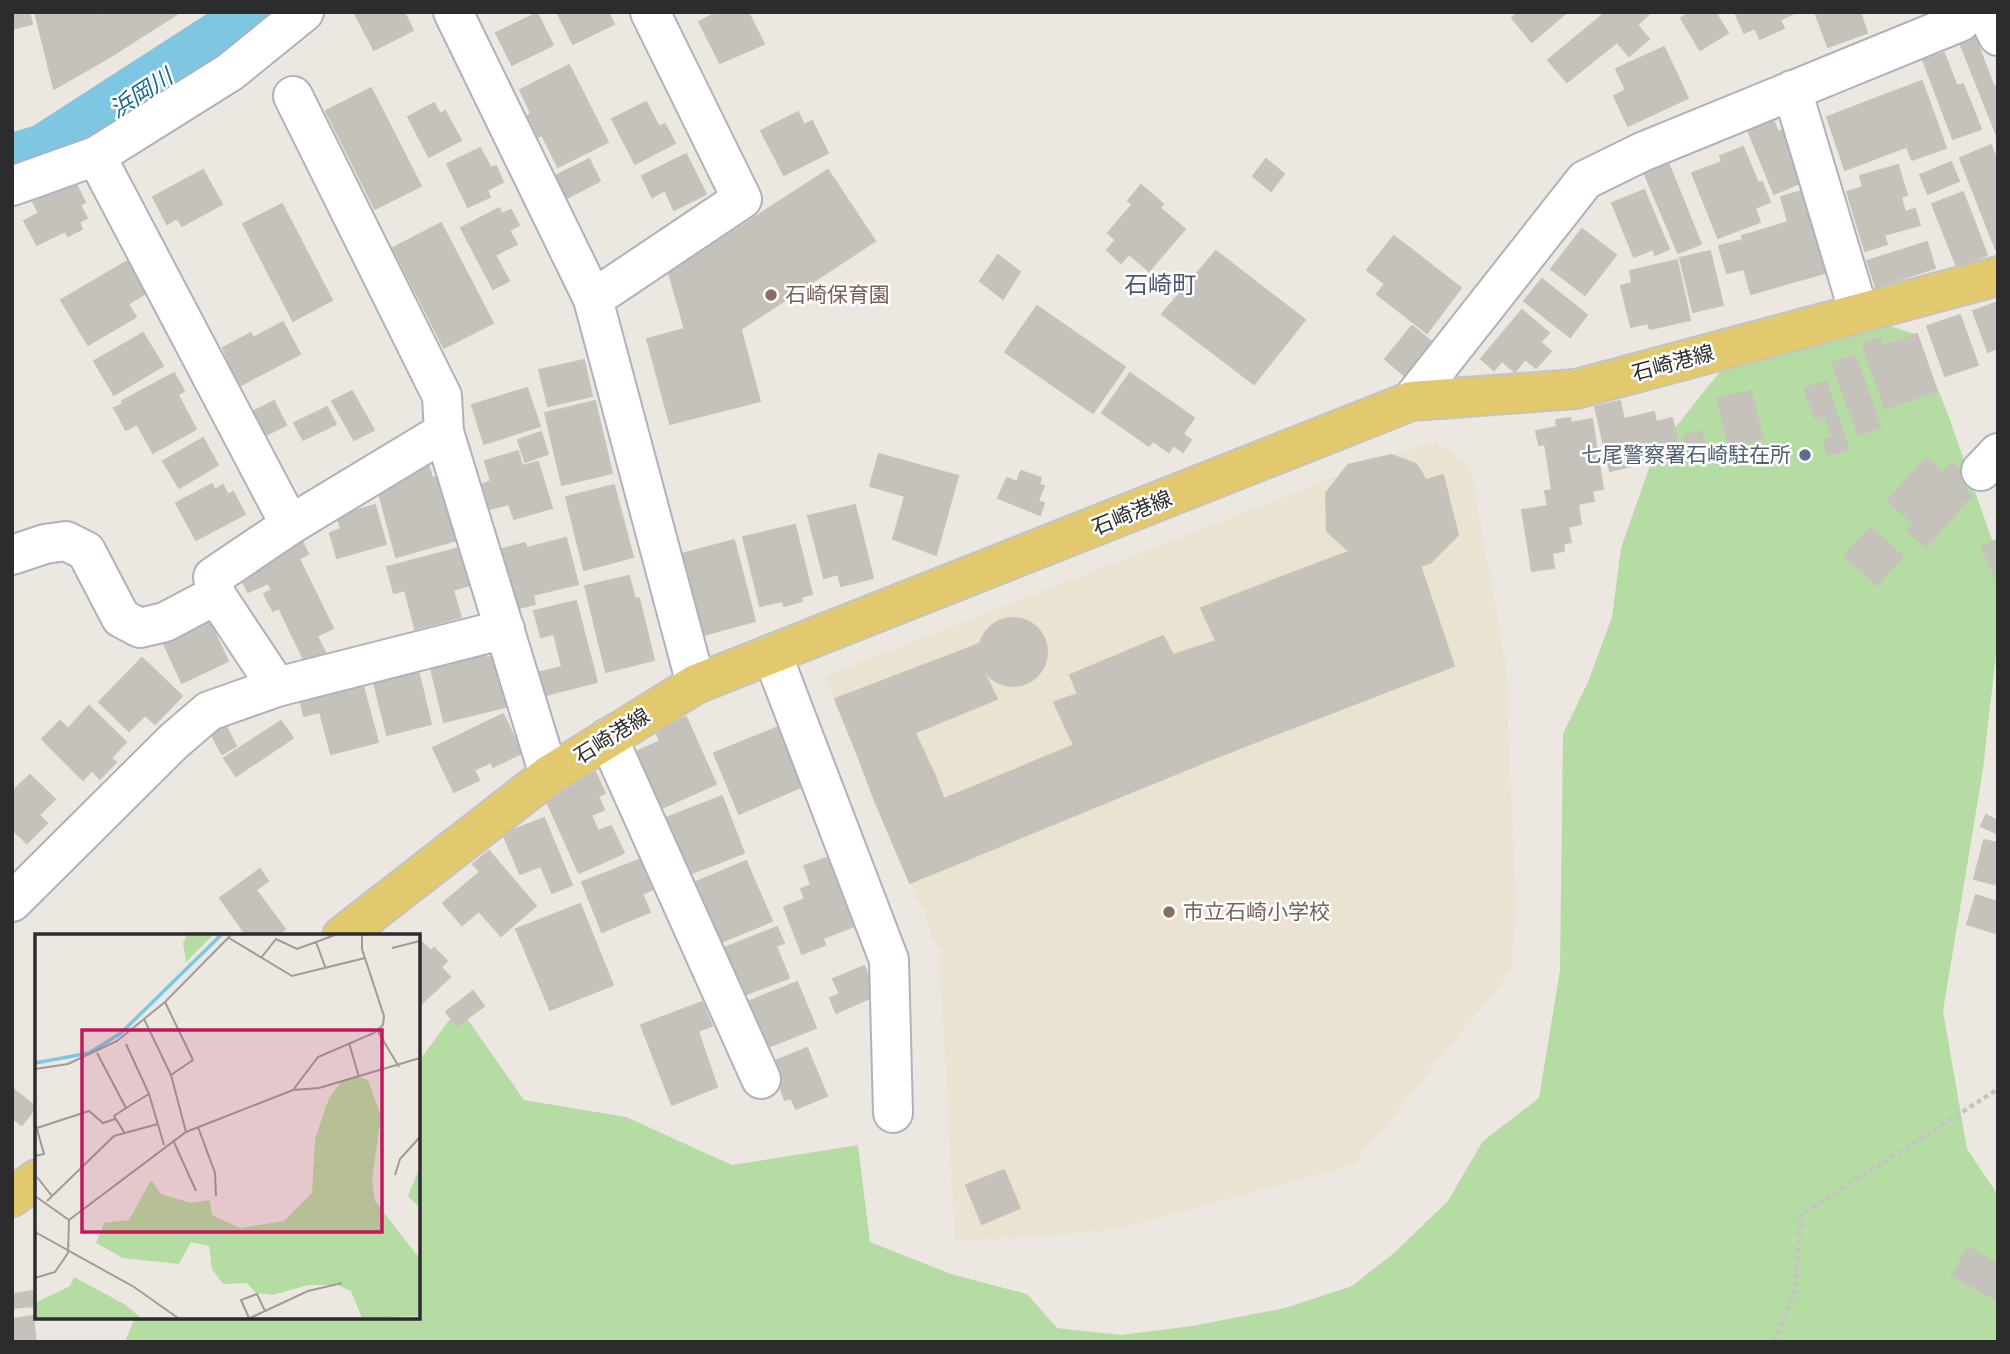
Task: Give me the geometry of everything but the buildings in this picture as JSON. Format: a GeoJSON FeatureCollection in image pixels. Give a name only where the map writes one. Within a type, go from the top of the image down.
{"type":"FeatureCollection","features":[{"type":"Feature","properties":{"kind":"main road","name":"石崎港線"},"geometry":{"type":"LineString","coordinates":[[345,934],[550,775],[696,684],[1411,401],[1576,389],[1998,276]]}},
{"type":"Feature","properties":{"kind":"main road"},"geometry":{"type":"LineString","coordinates":[[12,1197],[35,1180]]}},
{"type":"Feature","properties":{"kind":"street"},"geometry":{"type":"LineString","coordinates":[[12,186],[96,156],[230,72],[304,12]]}},
{"type":"Feature","properties":{"kind":"street"},"geometry":{"type":"LineString","coordinates":[[453,12],[593,299],[696,684]]}},
{"type":"Feature","properties":{"kind":"street"},"geometry":{"type":"LineString","coordinates":[[593,299],[742,200],[650,12]]}},
{"type":"Feature","properties":{"kind":"street"},"geometry":{"type":"LineString","coordinates":[[1411,401],[1585,180],[1642,152],[1960,22],[1970,12]]}},
{"type":"Feature","properties":{"kind":"street"},"geometry":{"type":"LineString","coordinates":[[1986,12],[1998,36]]}},
{"type":"Feature","properties":{"kind":"street"},"geometry":{"type":"LineString","coordinates":[[1792,90],[1859,313]]}},
{"type":"Feature","properties":{"kind":"street"},"geometry":{"type":"LineString","coordinates":[[293,96],[442,396],[444,432],[550,775]]}},
{"type":"Feature","properties":{"kind":"street"},"geometry":{"type":"LineString","coordinates":[[96,156],[290,525]]}},
{"type":"Feature","properties":{"kind":"street"},"geometry":{"type":"LineString","coordinates":[[277,687],[216,596],[213,576],[290,525],[444,432]]}},
{"type":"Feature","properties":{"kind":"street"},"geometry":{"type":"LineString","coordinates":[[12,555],[45,544],[66,541],[86,551],[121,618],[140,628],[165,622],[216,596]]}},
{"type":"Feature","properties":{"kind":"street"},"geometry":{"type":"LineString","coordinates":[[12,902],[173,742],[209,711],[277,687],[505,629]]}},
{"type":"Feature","properties":{"kind":"street"},"geometry":{"type":"LineString","coordinates":[[772,654],[889,960],[893,1112]]}},
{"type":"Feature","properties":{"kind":"street"},"geometry":{"type":"LineString","coordinates":[[608,738],[761,1079]]}},
{"type":"Feature","properties":{"kind":"path"},"geometry":{"type":"LineString","coordinates":[[1774,1342],[1795,1291],[1801,1215],[1998,1088]]}},
{"type":"Feature","properties":{"kind":"shaded area"},"geometry":{"type":"Polygon","coordinates":[[[1436,442],[1470,465],[1506,665],[1516,910],[1511,971],[1353,1165],[1113,1230],[955,1242],[939,950],[825,676],[1391,455],[1436,442]]]}},
{"type":"Feature","properties":{"kind":"green space"},"geometry":{"type":"Polygon","coordinates":[[[1831,307],[1915,334],[1946,409],[1998,557],[1998,636],[1983,769],[1943,1011],[1967,1149],[1998,1195],[1998,1342],[125,1342],[134,1319],[420,1319],[420,1059],[459,1007],[524,1100],[626,1117],[732,1165],[858,1145],[870,1242],[951,1274],[1027,1294],[1057,1328],[1121,1335],[1192,1326],[1285,1308],[1352,1286],[1394,1253],[1448,1201],[1483,1141],[1539,1098],[1560,970],[1563,734],[1588,682],[1612,617],[1621,548],[1654,454],[1738,349],[1831,307]]]}},
{"type":"Feature","properties":{"kind":"waterway","name":"浜岡川"},"geometry":{"type":"LineString","coordinates":[[12,164],[46,154],[266,12]]}},
{"type":"Feature","properties":{"kind":"place","name":"石崎保育園"},"geometry":{"type":"Point","coordinates":[771,295]}},
{"type":"Feature","properties":{"kind":"place","name":"七尾警察署石崎駐在所"},"geometry":{"type":"Point","coordinates":[1805,455]}},
{"type":"Feature","properties":{"kind":"place","name":"市立石崎小学校"},"geometry":{"type":"Point","coordinates":[1169,912]}},
{"type":"Feature","properties":{"kind":"district","name":"石崎町"},"geometry":{"type":"Point","coordinates":[1160,285]}}]}
